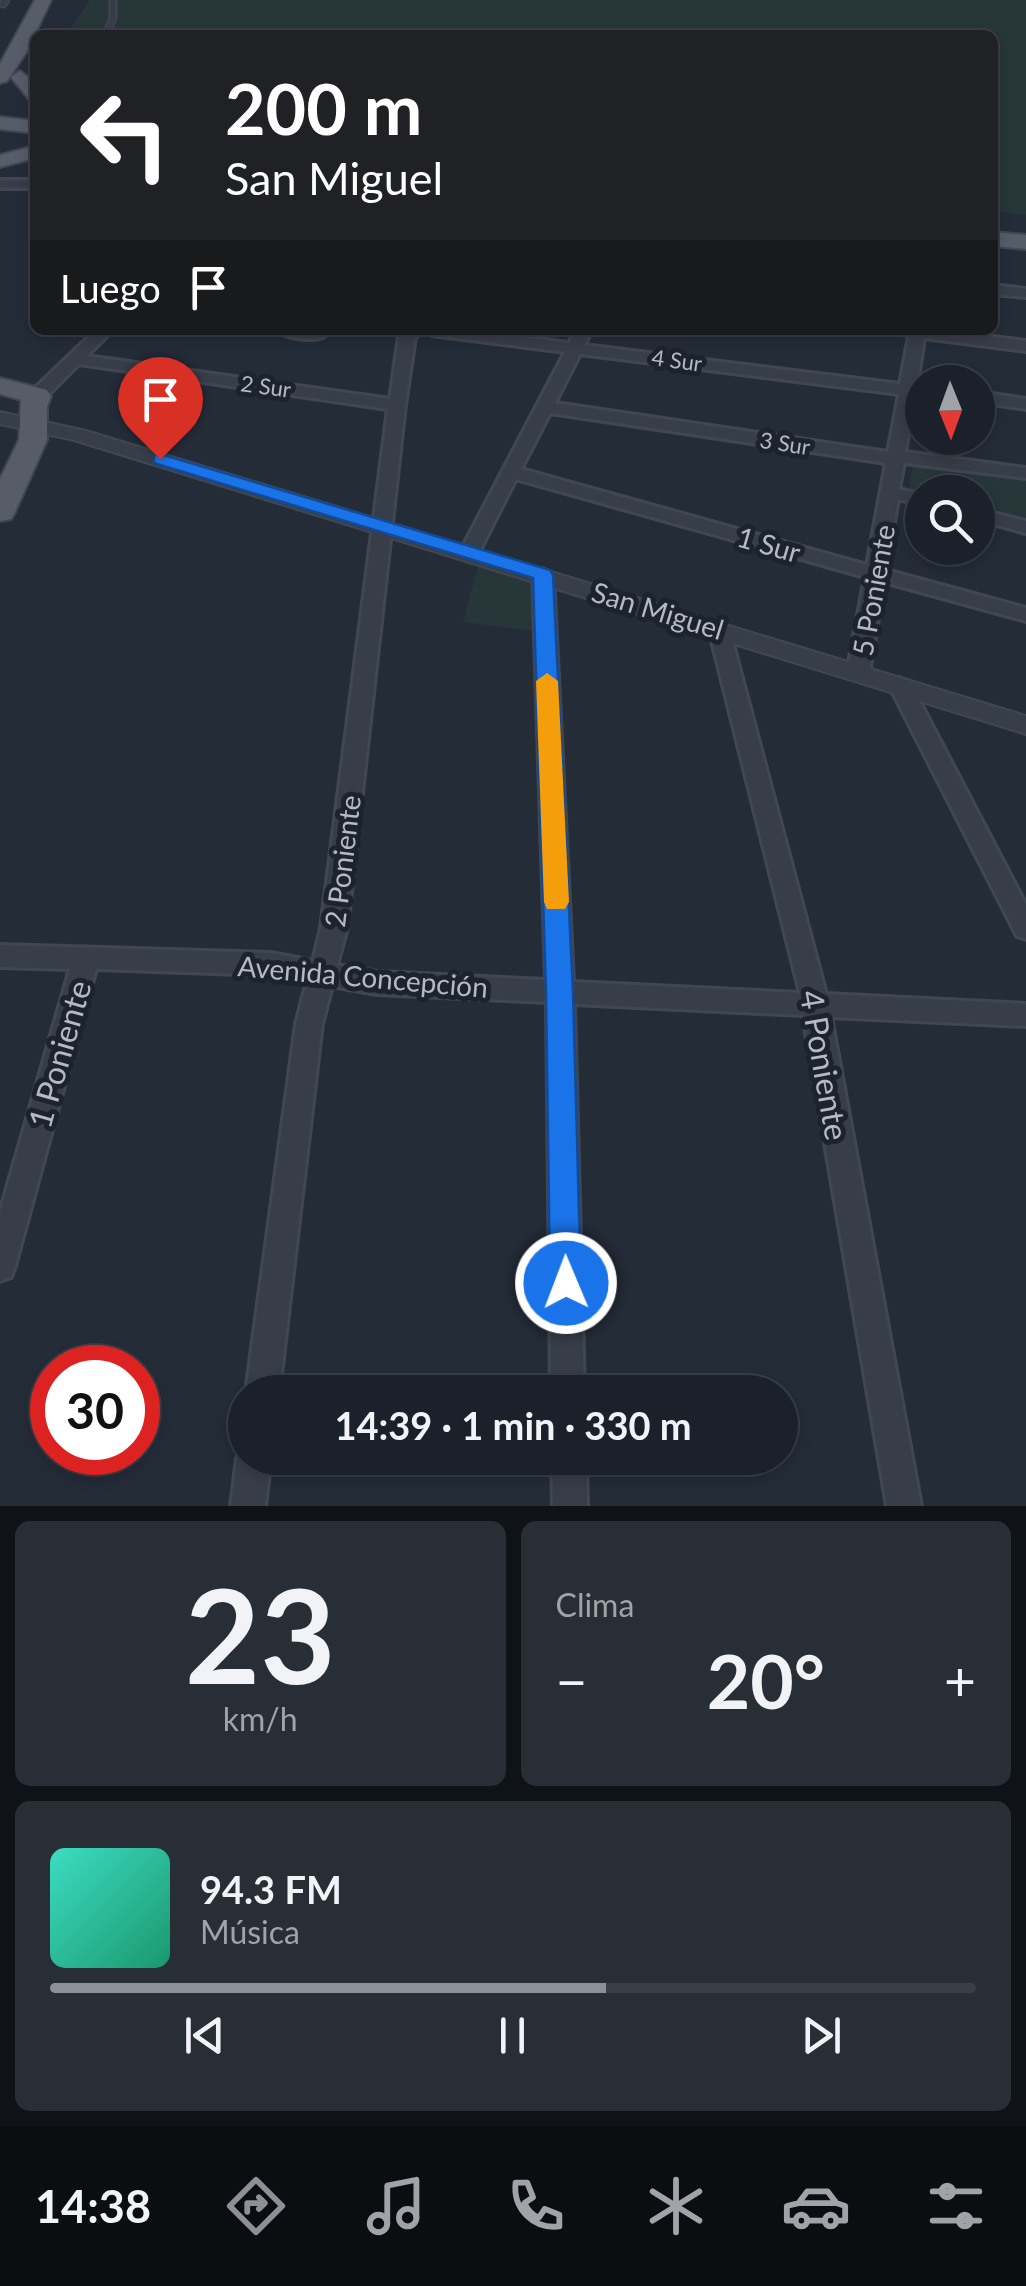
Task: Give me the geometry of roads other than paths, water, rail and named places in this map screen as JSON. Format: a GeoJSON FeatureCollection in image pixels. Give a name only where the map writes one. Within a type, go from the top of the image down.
{"type":"FeatureCollection","features":[{"type":"Feature","properties":{"kind":"main road"},"geometry":{"type":"LineString","coordinates":[[37,30],[51,5]]}},
{"type":"Feature","properties":{"kind":"main road"},"geometry":{"type":"LineString","coordinates":[[0,35],[30,31]]}},
{"type":"Feature","properties":{"kind":"main road"},"geometry":{"type":"LineString","coordinates":[[9,80],[30,42]]}},
{"type":"Feature","properties":{"kind":"main road"},"geometry":{"type":"LineString","coordinates":[[9,80],[30,111]]}},
{"type":"Feature","properties":{"kind":"main road"},"geometry":{"type":"LineString","coordinates":[[9,80],[30,118]]}},
{"type":"Feature","properties":{"kind":"main road"},"geometry":{"type":"LineString","coordinates":[[0,161],[30,153]]}},
{"type":"Feature","properties":{"kind":"main road"},"geometry":{"type":"LineString","coordinates":[[998,228],[1026,230]]}},
{"type":"Feature","properties":{"kind":"main road"},"geometry":{"type":"LineString","coordinates":[[998,239],[1026,242]]}},
{"type":"Feature","properties":{"kind":"main road","name":"San Miguel"},"geometry":{"type":"LineString","coordinates":[[0,386],[36,410]]}},
{"type":"Feature","properties":{"kind":"main road"},"geometry":{"type":"LineString","coordinates":[[0,512],[33,440],[36,410]]}},
{"type":"Feature","properties":{"kind":"street"},"geometry":{"type":"LineString","coordinates":[[0,184],[30,184]]}},
{"type":"Feature","properties":{"kind":"street"},"geometry":{"type":"LineString","coordinates":[[998,290],[1026,293]]}},
{"type":"Feature","properties":{"kind":"street"},"geometry":{"type":"LineString","coordinates":[[36,410],[75,359],[100,335]]}},
{"type":"Feature","properties":{"kind":"street","name":"2 Poniente"},"geometry":{"type":"LineString","coordinates":[[264,1375],[309,1024],[334,928],[408,335]]}},
{"type":"Feature","properties":{"kind":"street","name":"4 Sur"},"geometry":{"type":"LineString","coordinates":[[468,335],[905,389]]}},
{"type":"Feature","properties":{"kind":"street"},"geometry":{"type":"LineString","coordinates":[[470,552],[582,335]]}},
{"type":"Feature","properties":{"kind":"street","name":"5 Poniente"},"geometry":{"type":"LineString","coordinates":[[912,335],[914,365]]}},
{"type":"Feature","properties":{"kind":"street"},"geometry":{"type":"LineString","coordinates":[[942,335],[1026,346]]}},
{"type":"Feature","properties":{"kind":"street","name":"2 Sur"},"geometry":{"type":"LineString","coordinates":[[75,359],[397,405]]}},
{"type":"Feature","properties":{"kind":"street"},"geometry":{"type":"LineString","coordinates":[[995,399],[1026,404]]}},
{"type":"Feature","properties":{"kind":"street","name":"3 Sur"},"geometry":{"type":"LineString","coordinates":[[545,407],[1026,473]]}},
{"type":"Feature","properties":{"kind":"street","name":"San Miguel"},"geometry":{"type":"LineString","coordinates":[[0,418],[36,410],[382,526],[1026,725]]}},
{"type":"Feature","properties":{"kind":"street","name":"5 Poniente"},"geometry":{"type":"LineString","coordinates":[[858,673],[905,425]]}},
{"type":"Feature","properties":{"kind":"street","name":"1 Sur"},"geometry":{"type":"LineString","coordinates":[[512,472],[1026,615]]}},
{"type":"Feature","properties":{"kind":"street"},"geometry":{"type":"LineString","coordinates":[[890,492],[905,496]]}},
{"type":"Feature","properties":{"kind":"street"},"geometry":{"type":"LineString","coordinates":[[995,519],[1026,527]]}},
{"type":"Feature","properties":{"kind":"street"},"geometry":{"type":"LineString","coordinates":[[543,575],[560,992],[568,1375]]}},
{"type":"Feature","properties":{"kind":"street","name":"4 Poniente"},"geometry":{"type":"LineString","coordinates":[[719,629],[816,1006],[904,1506]]}},
{"type":"Feature","properties":{"kind":"street","name":"5 Poniente"},"geometry":{"type":"LineString","coordinates":[[900,686],[1026,929]]}},
{"type":"Feature","properties":{"kind":"street","name":"Avenida Concepción"},"geometry":{"type":"LineString","coordinates":[[0,956],[272,964],[377,983],[1026,1015]]}},
{"type":"Feature","properties":{"kind":"street","name":"1 Poniente"},"geometry":{"type":"LineString","coordinates":[[0,1266],[86,958]]}},
{"type":"Feature","properties":{"kind":"street"},"geometry":{"type":"LineString","coordinates":[[248,1506],[252,1475]]}},
{"type":"Feature","properties":{"kind":"street"},"geometry":{"type":"LineString","coordinates":[[569,1475],[570,1506]]}},
{"type":"Feature","properties":{"kind":"lane"},"geometry":{"type":"LineString","coordinates":[[108,30],[113,18],[112,0]]}}]}
